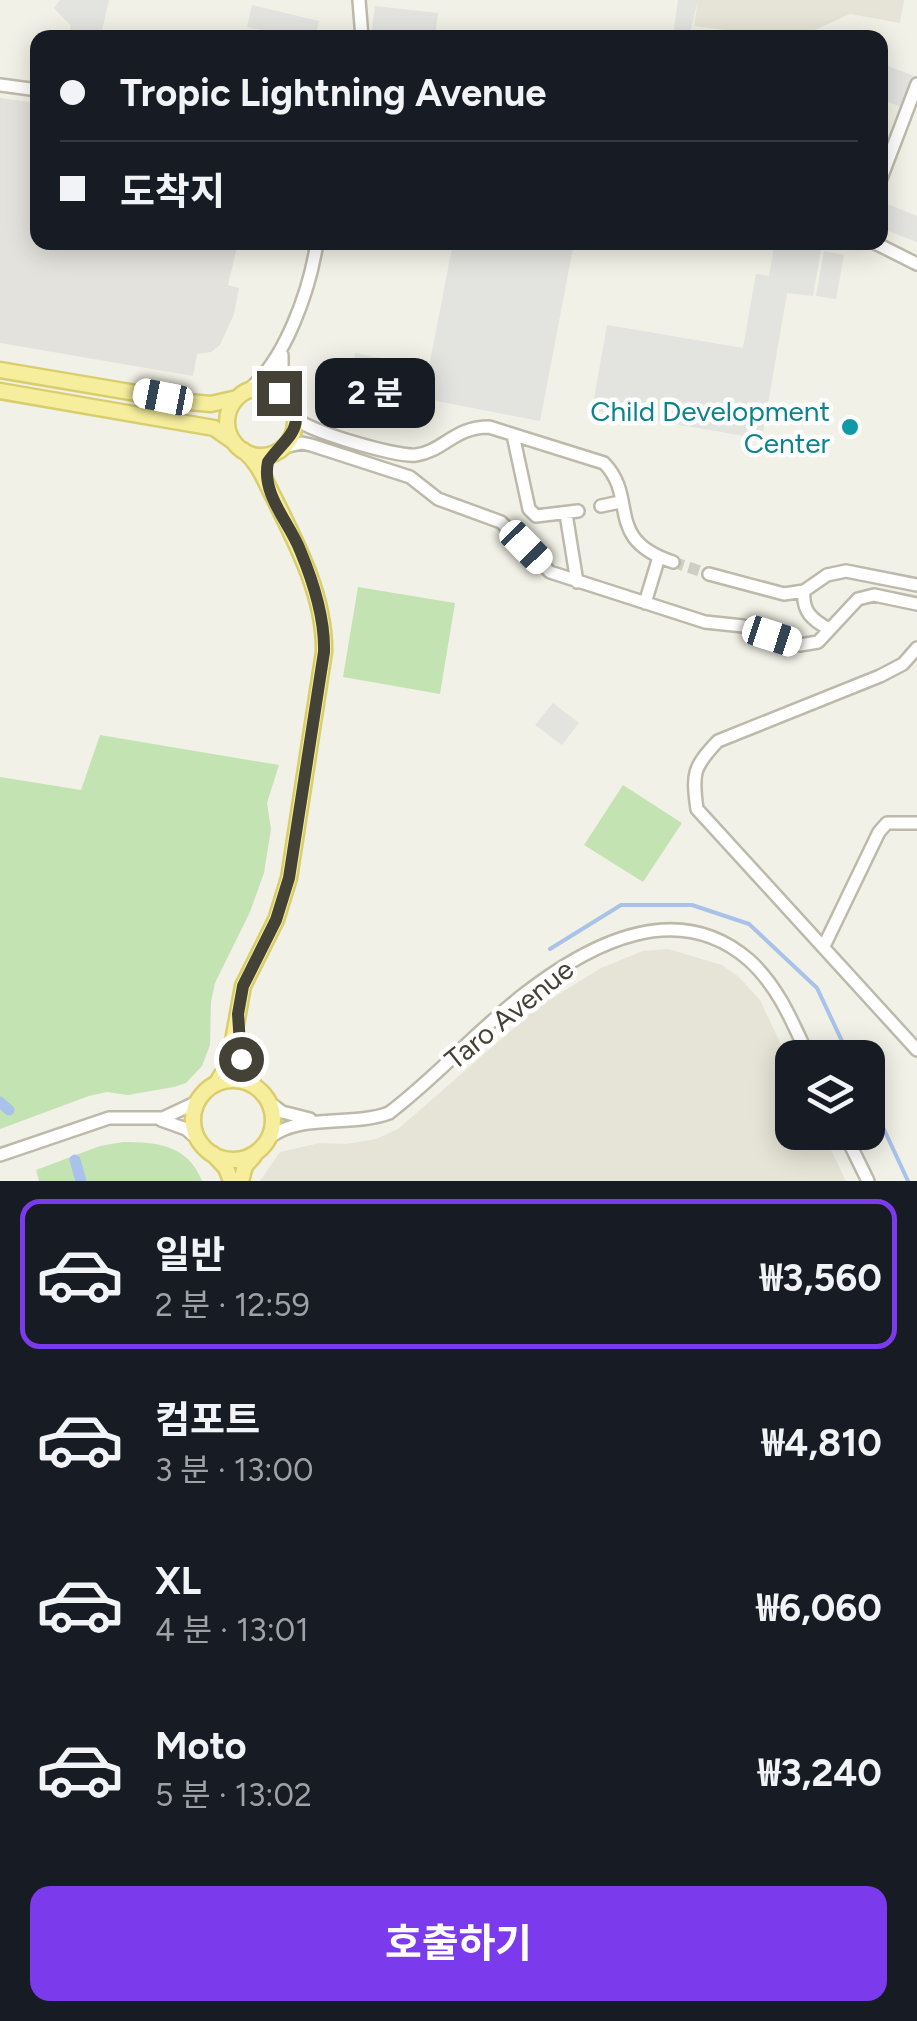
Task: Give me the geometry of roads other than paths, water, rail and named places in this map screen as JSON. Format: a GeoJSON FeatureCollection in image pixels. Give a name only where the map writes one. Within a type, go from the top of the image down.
{"type":"FeatureCollection","features":[{"type":"Feature","properties":{"kind":"main road"},"geometry":{"type":"LineString","coordinates":[[0,370],[211,404],[269,389],[288,400],[295,418],[290,438],[265,474],[267,486]]}},
{"type":"Feature","properties":{"kind":"main road"},"geometry":{"type":"LineString","coordinates":[[0,391],[214,428],[257,465],[306,564],[324,631],[324,652],[289,878],[276,920],[243,986],[229,1063],[216,1084],[197,1102],[193,1120],[200,1142],[226,1168],[231,1181]]}},
{"type":"Feature","properties":{"kind":"main road"},"geometry":{"type":"LineString","coordinates":[[242,394],[231,406],[227,424],[239,446],[264,456],[279,450]]}},
{"type":"Feature","properties":{"kind":"main road"},"geometry":{"type":"LineString","coordinates":[[238,1014],[244,1071],[270,1104],[274,1118],[270,1136],[245,1166],[241,1181]]}},
{"type":"Feature","properties":{"kind":"main road"},"geometry":{"type":"LineString","coordinates":[[216,1084],[237,1080],[254,1086]]}},
{"type":"Feature","properties":{"kind":"main road"},"geometry":{"type":"LineString","coordinates":[[213,1154],[232,1160],[256,1152]]}},
{"type":"Feature","properties":{"kind":"street"},"geometry":{"type":"LineString","coordinates":[[359,0],[361,30]]}},
{"type":"Feature","properties":{"kind":"street"},"geometry":{"type":"LineString","coordinates":[[888,160],[917,84]]}},
{"type":"Feature","properties":{"kind":"street"},"geometry":{"type":"LineString","coordinates":[[0,85],[30,89]]}},
{"type":"Feature","properties":{"kind":"street"},"geometry":{"type":"LineString","coordinates":[[242,394],[272,367],[313,270],[316,250]]}},
{"type":"Feature","properties":{"kind":"street"},"geometry":{"type":"LineString","coordinates":[[888,250],[917,264]]}},
{"type":"Feature","properties":{"kind":"street"},"geometry":{"type":"LineString","coordinates":[[284,340],[280,364],[288,400]]}},
{"type":"Feature","properties":{"kind":"street"},"geometry":{"type":"LineString","coordinates":[[295,418],[316,431],[415,455],[473,427],[489,427],[604,463],[615,475],[625,525],[643,549],[672,562]]}},
{"type":"Feature","properties":{"kind":"street"},"geometry":{"type":"LineString","coordinates":[[513,435],[529,509],[536,516],[572,513],[577,582]]}},
{"type":"Feature","properties":{"kind":"street"},"geometry":{"type":"LineString","coordinates":[[279,450],[302,443],[410,477],[438,500],[502,522],[550,572],[705,622],[743,626],[800,645],[818,642],[858,600],[874,595],[917,604]]}},
{"type":"Feature","properties":{"kind":"street"},"geometry":{"type":"LineString","coordinates":[[601,506],[620,502]]}},
{"type":"Feature","properties":{"kind":"street"},"geometry":{"type":"LineString","coordinates":[[645,603],[659,557]]}},
{"type":"Feature","properties":{"kind":"street"},"geometry":{"type":"LineString","coordinates":[[708,574],[784,594],[804,591],[828,575],[846,571],[917,585]]}},
{"type":"Feature","properties":{"kind":"street"},"geometry":{"type":"LineString","coordinates":[[804,591],[803,600],[812,620],[829,630]]}},
{"type":"Feature","properties":{"kind":"street"},"geometry":{"type":"LineString","coordinates":[[917,648],[902,664],[880,676],[718,741],[698,762],[692,780],[697,809],[917,1050]]}},
{"type":"Feature","properties":{"kind":"street"},"geometry":{"type":"LineString","coordinates":[[824,946],[879,832],[886,823],[917,823]]}},
{"type":"Feature","properties":{"kind":"street","name":"Taro Avenue"},"geometry":{"type":"LineString","coordinates":[[340,1122],[370,1120],[389,1113],[526,992],[576,959],[640,931],[700,934],[750,961],[786,1008],[801,1040]]}},
{"type":"Feature","properties":{"kind":"street"},"geometry":{"type":"LineString","coordinates":[[0,1155],[109,1118],[178,1114],[197,1102]]}},
{"type":"Feature","properties":{"kind":"street"},"geometry":{"type":"LineString","coordinates":[[270,1104],[294,1116],[340,1122]]}},
{"type":"Feature","properties":{"kind":"street"},"geometry":{"type":"LineString","coordinates":[[147,1118],[174,1124],[200,1142]]}},
{"type":"Feature","properties":{"kind":"street"},"geometry":{"type":"LineString","coordinates":[[270,1136],[284,1127],[340,1122]]}},
{"type":"Feature","properties":{"kind":"street"},"geometry":{"type":"LineString","coordinates":[[853,1150],[868,1181]]}},
{"type":"Feature","properties":{"kind":"waterway"},"geometry":{"type":"LineString","coordinates":[[550,949],[621,905],[692,905],[749,924],[817,988],[842,1040]]}},
{"type":"Feature","properties":{"kind":"waterway"},"geometry":{"type":"LineString","coordinates":[[0,1102],[9,1110]]}},
{"type":"Feature","properties":{"kind":"waterway"},"geometry":{"type":"LineString","coordinates":[[885,1132],[908,1181]]}},
{"type":"Feature","properties":{"kind":"waterway"},"geometry":{"type":"LineString","coordinates":[[75,1160],[81,1181]]}},
{"type":"Feature","properties":{"kind":"tunnel"},"geometry":{"type":"LineString","coordinates":[[673,562],[709,574]]}},
{"type":"Feature","properties":{"kind":"place","name":"Child Development Center"},"geometry":{"type":"Point","coordinates":[850,427]}}]}
